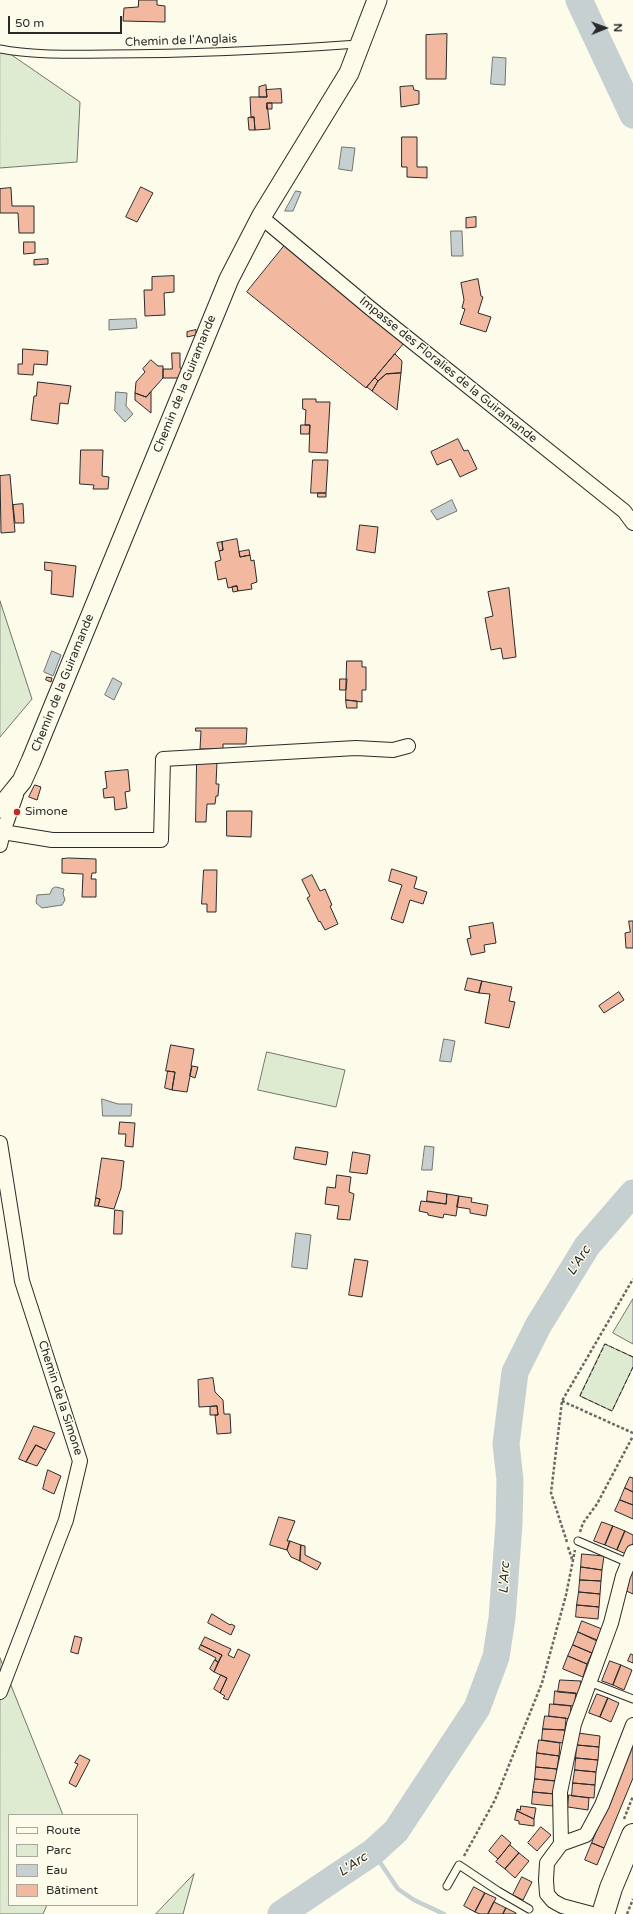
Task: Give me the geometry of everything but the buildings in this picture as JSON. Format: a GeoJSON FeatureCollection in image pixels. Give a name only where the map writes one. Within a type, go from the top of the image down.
{"type":"FeatureCollection","features":[{"type":"Feature","properties":{"kind":"main road"},"geometry":{"type":"LineString","coordinates":[[603,1914],[611,1888],[633,1835]]}},
{"type":"Feature","properties":{"kind":"street","name":"Chemin de la Guiramande"},"geometry":{"type":"LineString","coordinates":[[0,808],[22,781],[229,279],[261,217],[350,73],[377,0]]}},
{"type":"Feature","properties":{"kind":"street","name":"Impasse des Floralies de la Guiramande"},"geometry":{"type":"LineString","coordinates":[[261,217],[370,308],[628,511],[633,523]]}},
{"type":"Feature","properties":{"kind":"street"},"geometry":{"type":"LineString","coordinates":[[22,781],[1,838],[52,840],[161,840],[163,759],[356,748],[393,750],[408,746]]}},
{"type":"Feature","properties":{"kind":"street","name":"Chemin de la Simone"},"geometry":{"type":"LineString","coordinates":[[0,1143],[22,1281],[80,1461],[66,1520],[0,1692]]}},
{"type":"Feature","properties":{"kind":"street"},"geometry":{"type":"LineString","coordinates":[[561,1844],[560,1792],[574,1724],[611,1622],[623,1576],[632,1560]]}},
{"type":"Feature","properties":{"kind":"street"},"geometry":{"type":"LineString","coordinates":[[592,1914],[562,1906],[553,1901],[547,1894],[547,1863],[561,1844],[586,1835],[602,1805],[633,1725]]}},
{"type":"Feature","properties":{"kind":"lane","name":"Chemin de l'Anglais"},"geometry":{"type":"LineString","coordinates":[[0,49],[24,54],[129,54],[282,50],[362,43]]}},
{"type":"Feature","properties":{"kind":"lane"},"geometry":{"type":"LineString","coordinates":[[578,1541],[632,1560]]}},
{"type":"Feature","properties":{"kind":"lane"},"geometry":{"type":"LineString","coordinates":[[589,1682],[633,1699]]}},
{"type":"Feature","properties":{"kind":"lane"},"geometry":{"type":"LineString","coordinates":[[447,1886],[459,1865],[498,1891],[529,1909]]}},
{"type":"Feature","properties":{"kind":"path"},"geometry":{"type":"LineString","coordinates":[[572,1560],[551,1493],[562,1401],[633,1279]]}},
{"type":"Feature","properties":{"kind":"path"},"geometry":{"type":"LineString","coordinates":[[459,1865],[495,1800],[542,1682],[566,1595],[572,1560],[583,1523],[597,1504],[633,1435],[562,1401]]}},
{"type":"Feature","properties":{"kind":"path"},"geometry":{"type":"LineString","coordinates":[[628,1914],[633,1898]]}},
{"type":"Feature","properties":{"kind":"green space"},"geometry":{"type":"Polygon","coordinates":[[[0,47],[80,102],[77,162],[0,168],[0,47]]]}},
{"type":"Feature","properties":{"kind":"green space"},"geometry":{"type":"Polygon","coordinates":[[[0,601],[32,699],[0,737],[0,601]]]}},
{"type":"Feature","properties":{"kind":"green space"},"geometry":{"type":"Polygon","coordinates":[[[267,1052],[345,1070],[336,1107],[258,1090],[267,1052]]]}},
{"type":"Feature","properties":{"kind":"green space"},"geometry":{"type":"Polygon","coordinates":[[[633,1299],[633,1344],[613,1333],[633,1299]]]}},
{"type":"Feature","properties":{"kind":"green space"},"geometry":{"type":"Polygon","coordinates":[[[605,1344],[633,1357],[633,1367],[612,1411],[580,1396],[605,1344]]]}},
{"type":"Feature","properties":{"kind":"green space"},"geometry":{"type":"Polygon","coordinates":[[[0,1658],[63,1814],[8,1814],[8,1906],[47,1906],[43,1914],[0,1914],[0,1658]]]}},
{"type":"Feature","properties":{"kind":"green space"},"geometry":{"type":"Polygon","coordinates":[[[194,1874],[183,1914],[156,1914],[194,1874]]]}},
{"type":"Feature","properties":{"kind":"water"},"geometry":{"type":"Polygon","coordinates":[[[493,57],[506,58],[505,85],[491,84],[493,57]]]}},
{"type":"Feature","properties":{"kind":"water"},"geometry":{"type":"Polygon","coordinates":[[[342,147],[355,148],[352,171],[339,169],[342,147]]]}},
{"type":"Feature","properties":{"kind":"water"},"geometry":{"type":"Polygon","coordinates":[[[296,191],[301,192],[293,211],[285,211],[296,191]]]}},
{"type":"Feature","properties":{"kind":"water"},"geometry":{"type":"Polygon","coordinates":[[[451,231],[462,231],[463,256],[452,256],[451,231]]]}},
{"type":"Feature","properties":{"kind":"water"},"geometry":{"type":"Polygon","coordinates":[[[136,319],[137,328],[109,330],[109,320],[136,319]]]}},
{"type":"Feature","properties":{"kind":"water"},"geometry":{"type":"Polygon","coordinates":[[[116,392],[127,393],[126,406],[133,414],[125,422],[115,411],[116,392]]]}},
{"type":"Feature","properties":{"kind":"water"},"geometry":{"type":"Polygon","coordinates":[[[452,500],[457,511],[437,520],[431,511],[452,500]]]}},
{"type":"Feature","properties":{"kind":"water"},"geometry":{"type":"Polygon","coordinates":[[[52,651],[61,655],[53,676],[44,672],[52,651]]]}},
{"type":"Feature","properties":{"kind":"water"},"geometry":{"type":"Polygon","coordinates":[[[113,678],[122,683],[114,700],[105,695],[113,678]]]}},
{"type":"Feature","properties":{"kind":"water"},"geometry":{"type":"Polygon","coordinates":[[[56,887],[64,889],[63,894],[65,900],[62,905],[42,908],[36,903],[37,895],[50,894],[52,889],[56,887]]]}},
{"type":"Feature","properties":{"kind":"water"},"geometry":{"type":"Polygon","coordinates":[[[444,1039],[455,1041],[451,1062],[440,1061],[444,1039]]]}},
{"type":"Feature","properties":{"kind":"water"},"geometry":{"type":"Polygon","coordinates":[[[102,1099],[118,1104],[132,1104],[131,1116],[103,1116],[102,1099]]]}},
{"type":"Feature","properties":{"kind":"water"},"geometry":{"type":"Polygon","coordinates":[[[425,1146],[434,1147],[432,1170],[422,1170],[425,1146]]]}},
{"type":"Feature","properties":{"kind":"water"},"geometry":{"type":"Polygon","coordinates":[[[296,1233],[311,1235],[307,1269],[292,1267],[296,1233]]]}},
{"type":"Feature","properties":{"kind":"waterway","name":"L'Arc"},"geometry":{"type":"LineString","coordinates":[[579,0],[633,115]]}},
{"type":"Feature","properties":{"kind":"waterway","name":"L'Arc"},"geometry":{"type":"LineString","coordinates":[[281,1914],[373,1852],[396,1831],[477,1708],[496,1657],[502,1618],[509,1524],[510,1480],[506,1444],[515,1372],[538,1326],[587,1246],[633,1193]]}},
{"type":"Feature","properties":{"kind":"waterway"},"geometry":{"type":"LineString","coordinates":[[373,1852],[398,1889],[414,1900],[444,1914]]}},
{"type":"Feature","properties":{"kind":"fence"},"geometry":{"type":"LineString","coordinates":[[633,1357],[605,1344],[580,1396],[612,1411],[633,1367]]}},
{"type":"Feature","properties":{"kind":"place","name":"Simone"},"geometry":{"type":"Point","coordinates":[17,812]}}]}
